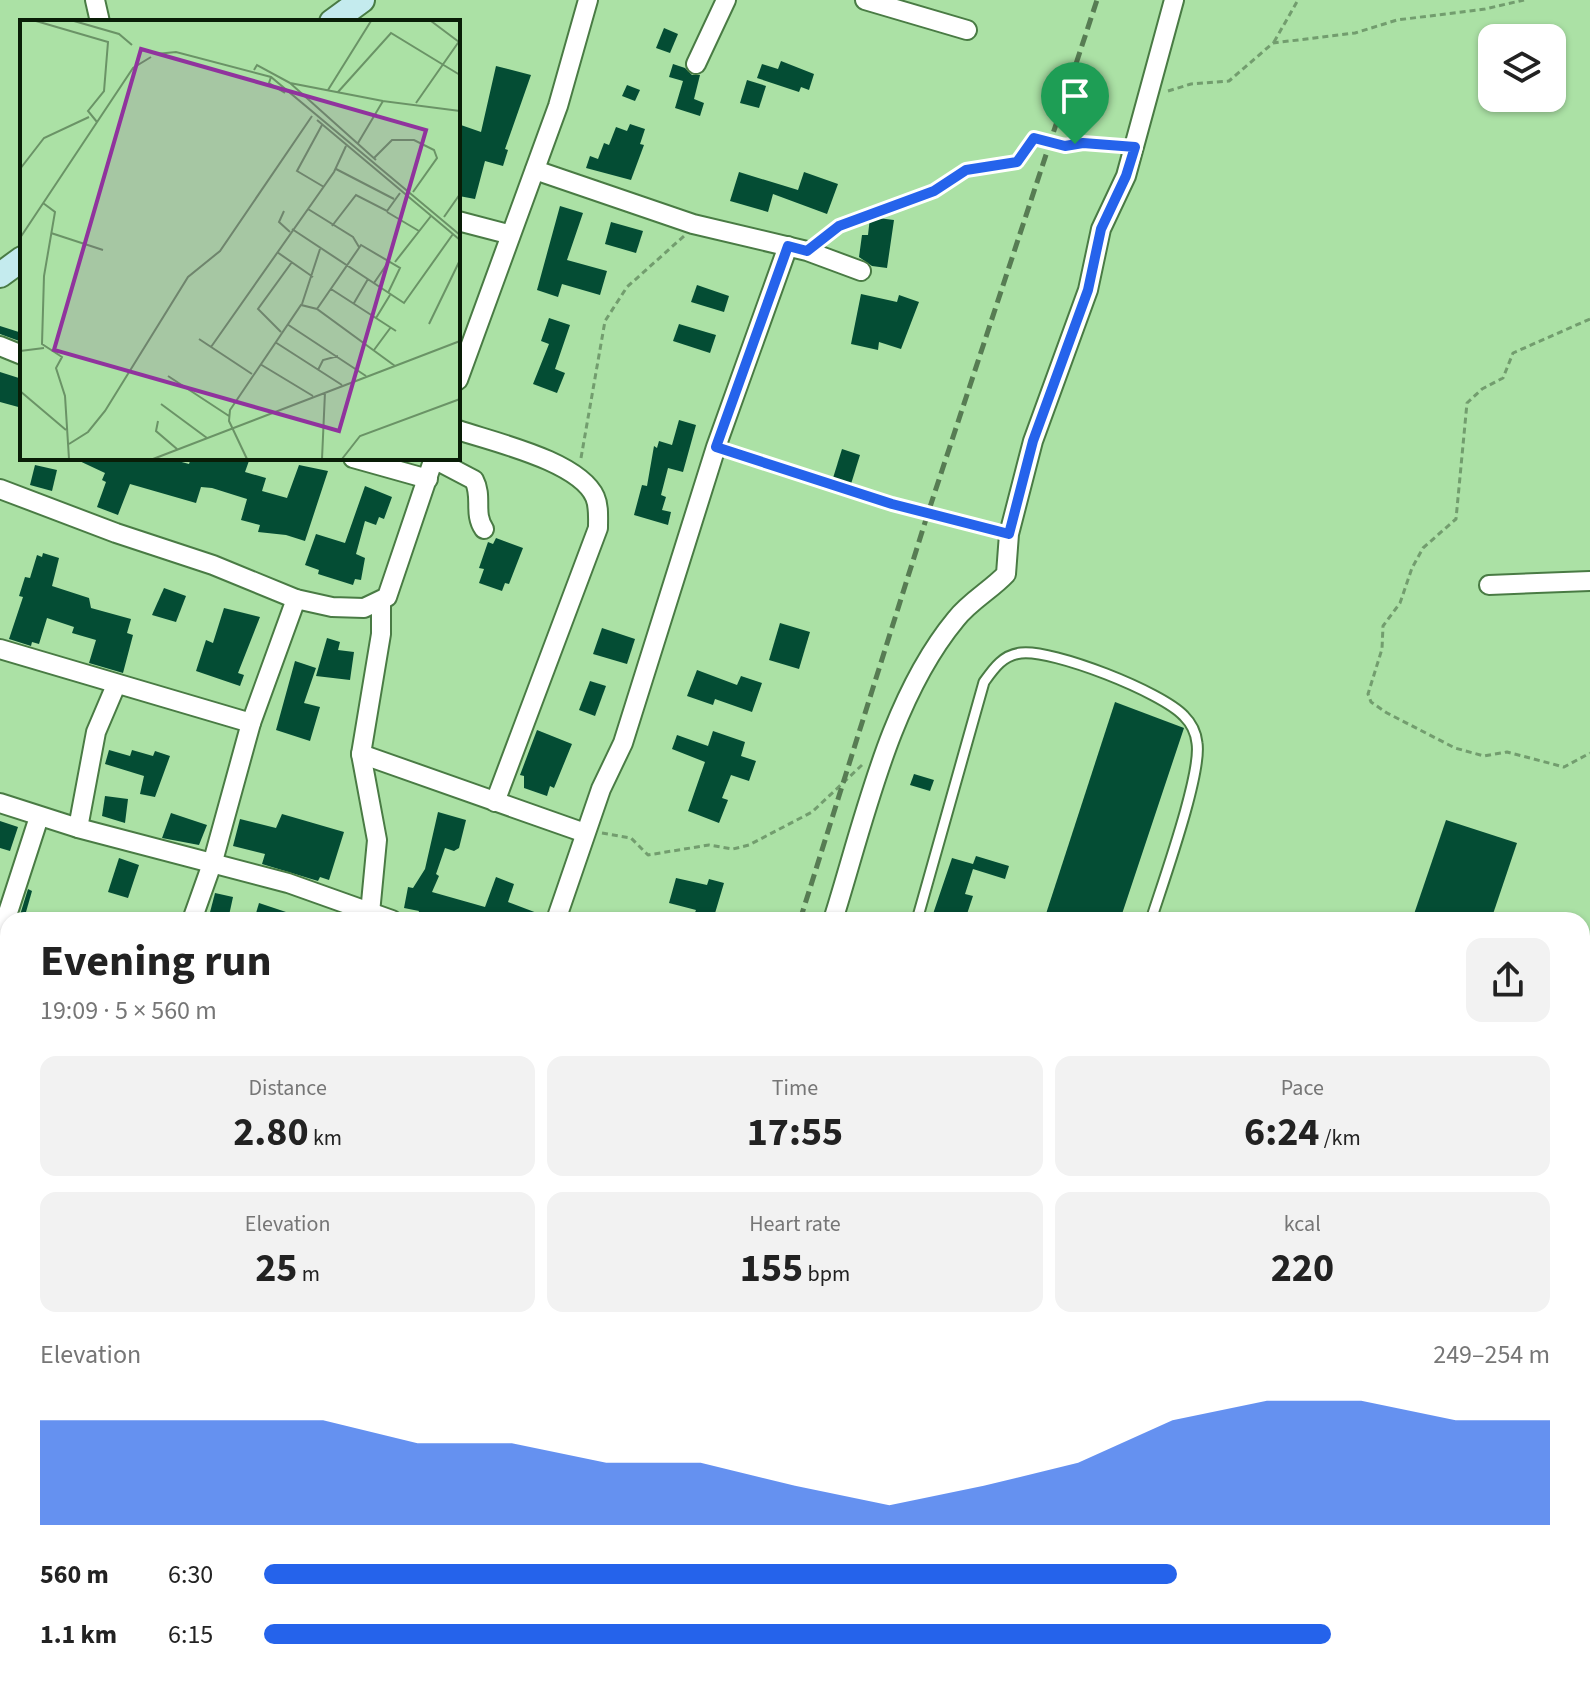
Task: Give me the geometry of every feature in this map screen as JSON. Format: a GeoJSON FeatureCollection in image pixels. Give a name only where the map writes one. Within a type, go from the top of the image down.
{"type":"FeatureCollection","features":[{"type":"Feature","properties":{"kind":"main road"},"geometry":{"type":"LineString","coordinates":[[335,20],[362,0]]}},
{"type":"Feature","properties":{"kind":"main road"},"geometry":{"type":"LineString","coordinates":[[0,275],[20,260]]}},
{"type":"Feature","properties":{"kind":"street"},"geometry":{"type":"LineString","coordinates":[[95,0],[100,20]]}},
{"type":"Feature","properties":{"kind":"street"},"geometry":{"type":"LineString","coordinates":[[460,370],[488,302],[508,234],[535,170],[588,0]]}},
{"type":"Feature","properties":{"kind":"street"},"geometry":{"type":"LineString","coordinates":[[696,64],[726,0]]}},
{"type":"Feature","properties":{"kind":"street"},"geometry":{"type":"LineString","coordinates":[[865,0],[967,30]]}},
{"type":"Feature","properties":{"kind":"street"},"geometry":{"type":"LineString","coordinates":[[835,912],[884,756],[900,717],[940,640],[973,601],[1006,574],[1009,534],[1033,441],[1088,290],[1101,229],[1126,176],[1174,0]]}},
{"type":"Feature","properties":{"kind":"street"},"geometry":{"type":"LineString","coordinates":[[535,170],[693,224],[807,251],[861,271]]}},
{"type":"Feature","properties":{"kind":"street"},"geometry":{"type":"LineString","coordinates":[[460,222],[508,234]]}},
{"type":"Feature","properties":{"kind":"street"},"geometry":{"type":"LineString","coordinates":[[559,912],[585,833],[636,705],[716,447],[788,246]]}},
{"type":"Feature","properties":{"kind":"street"},"geometry":{"type":"LineString","coordinates":[[0,346],[20,354]]}},
{"type":"Feature","properties":{"kind":"street"},"geometry":{"type":"LineString","coordinates":[[460,431],[577,475],[594,495],[598,528],[495,802]]}},
{"type":"Feature","properties":{"kind":"street"},"geometry":{"type":"LineString","coordinates":[[360,460],[428,479]]}},
{"type":"Feature","properties":{"kind":"street"},"geometry":{"type":"LineString","coordinates":[[0,489],[116,533],[213,565],[296,599],[332,607],[364,608],[381,602],[390,590],[434,460]]}},
{"type":"Feature","properties":{"kind":"street"},"geometry":{"type":"LineString","coordinates":[[436,460],[474,480],[479,495],[477,515],[484,529]]}},
{"type":"Feature","properties":{"kind":"street"},"geometry":{"type":"LineString","coordinates":[[1489,585],[1590,581]]}},
{"type":"Feature","properties":{"kind":"street"},"geometry":{"type":"LineString","coordinates":[[195,912],[213,861],[251,723],[296,599]]}},
{"type":"Feature","properties":{"kind":"street"},"geometry":{"type":"LineString","coordinates":[[370,912],[369,889],[377,840],[361,754],[381,634],[381,602]]}},
{"type":"Feature","properties":{"kind":"street"},"geometry":{"type":"LineString","coordinates":[[0,649],[251,723]]}},
{"type":"Feature","properties":{"kind":"street"},"geometry":{"type":"LineString","coordinates":[[78,828],[96,732],[116,685]]}},
{"type":"Feature","properties":{"kind":"street"},"geometry":{"type":"LineString","coordinates":[[361,754],[585,833]]}},
{"type":"Feature","properties":{"kind":"street"},"geometry":{"type":"LineString","coordinates":[[0,803],[78,828],[288,883],[367,912]]}},
{"type":"Feature","properties":{"kind":"street"},"geometry":{"type":"LineString","coordinates":[[8,912],[39,817]]}},
{"type":"Feature","properties":{"kind":"lane"},"geometry":{"type":"LineString","coordinates":[[919,912],[984,682],[997,664],[1011,655],[1024,652],[1099,672],[1158,696],[1184,716],[1194,729],[1197,761],[1153,912]]}},
{"type":"Feature","properties":{"kind":"path"},"geometry":{"type":"LineString","coordinates":[[1146,105],[1173,89],[1229,81],[1273,43],[1298,0]]}},
{"type":"Feature","properties":{"kind":"path"},"geometry":{"type":"LineString","coordinates":[[1273,43],[1355,33],[1397,20],[1485,9],[1524,0]]}},
{"type":"Feature","properties":{"kind":"path"},"geometry":{"type":"LineString","coordinates":[[807,251],[839,226],[934,191],[966,170],[1017,162],[1034,138],[1065,146],[1083,143],[1135,147]]}},
{"type":"Feature","properties":{"kind":"path"},"geometry":{"type":"LineString","coordinates":[[577,475],[587,438],[605,321],[627,287],[682,239],[693,224]]}},
{"type":"Feature","properties":{"kind":"path"},"geometry":{"type":"LineString","coordinates":[[1590,319],[1513,353],[1503,378],[1482,389],[1467,403],[1456,519],[1423,548],[1412,568],[1400,603],[1383,626],[1382,649],[1368,694],[1371,702],[1414,729],[1477,755],[1507,752],[1564,767],[1590,753]]}},
{"type":"Feature","properties":{"kind":"path"},"geometry":{"type":"LineString","coordinates":[[716,447],[892,504],[1009,534]]}},
{"type":"Feature","properties":{"kind":"path"},"geometry":{"type":"LineString","coordinates":[[585,833],[612,833],[631,838],[648,855],[709,845],[738,849],[808,814],[862,765],[884,756]]}},
{"type":"Feature","properties":{"kind":"building"},"geometry":{"type":"Polygon","coordinates":[[[664,28],[678,34],[670,53],[656,48],[664,28]]]}},
{"type":"Feature","properties":{"kind":"building"},"geometry":{"type":"Polygon","coordinates":[[[781,61],[814,74],[809,90],[801,87],[799,92],[757,78],[762,64],[778,69],[781,61]]]}},
{"type":"Feature","properties":{"kind":"building"},"geometry":{"type":"Polygon","coordinates":[[[673,64],[685,68],[692,75],[700,75],[694,99],[704,103],[700,116],[675,108],[683,81],[669,77],[673,64]]]}},
{"type":"Feature","properties":{"kind":"building"},"geometry":{"type":"Polygon","coordinates":[[[496,66],[531,75],[505,149],[508,150],[503,166],[485,161],[475,199],[460,196],[460,125],[481,132],[496,66]]]}},
{"type":"Feature","properties":{"kind":"building"},"geometry":{"type":"Polygon","coordinates":[[[747,80],[766,86],[759,108],[740,103],[747,80]]]}},
{"type":"Feature","properties":{"kind":"building"},"geometry":{"type":"Polygon","coordinates":[[[627,85],[640,90],[635,101],[622,96],[627,85]]]}},
{"type":"Feature","properties":{"kind":"building"},"geometry":{"type":"Polygon","coordinates":[[[630,124],[645,129],[640,144],[644,145],[631,180],[586,168],[590,156],[598,159],[604,143],[609,145],[616,127],[627,131],[630,124]]]}},
{"type":"Feature","properties":{"kind":"building"},"geometry":{"type":"Polygon","coordinates":[[[739,172],[798,190],[804,172],[838,184],[827,214],[773,194],[768,212],[730,201],[739,172]]]}},
{"type":"Feature","properties":{"kind":"building"},"geometry":{"type":"Polygon","coordinates":[[[560,206],[583,213],[567,260],[607,271],[600,295],[562,284],[558,297],[537,290],[560,206]]]}},
{"type":"Feature","properties":{"kind":"building"},"geometry":{"type":"Polygon","coordinates":[[[870,217],[894,220],[887,268],[872,266],[859,257],[862,235],[868,235],[870,217]]]}},
{"type":"Feature","properties":{"kind":"building"},"geometry":{"type":"Polygon","coordinates":[[[611,222],[643,231],[636,253],[605,244],[611,222]]]}},
{"type":"Feature","properties":{"kind":"building"},"geometry":{"type":"Polygon","coordinates":[[[697,285],[729,296],[724,312],[691,302],[697,285]]]}},
{"type":"Feature","properties":{"kind":"building"},"geometry":{"type":"Polygon","coordinates":[[[861,294],[897,302],[899,295],[919,302],[901,349],[879,342],[878,350],[851,344],[861,294]]]}},
{"type":"Feature","properties":{"kind":"building"},"geometry":{"type":"Polygon","coordinates":[[[549,318],[570,325],[555,369],[565,373],[557,393],[533,384],[549,344],[541,341],[549,318]]]}},
{"type":"Feature","properties":{"kind":"building"},"geometry":{"type":"Polygon","coordinates":[[[679,324],[716,335],[710,353],[673,341],[679,324]]]}},
{"type":"Feature","properties":{"kind":"building"},"geometry":{"type":"Polygon","coordinates":[[[0,326],[20,332],[20,341],[0,334],[0,326]]]}},
{"type":"Feature","properties":{"kind":"building"},"geometry":{"type":"Polygon","coordinates":[[[0,372],[20,378],[20,407],[0,402],[0,372]]]}},
{"type":"Feature","properties":{"kind":"building"},"geometry":{"type":"Polygon","coordinates":[[[679,420],[696,425],[683,472],[668,468],[661,495],[666,497],[662,510],[671,512],[668,525],[634,515],[642,485],[647,486],[654,446],[657,448],[659,441],[672,445],[679,420]]]}},
{"type":"Feature","properties":{"kind":"building"},"geometry":{"type":"Polygon","coordinates":[[[842,449],[860,455],[851,484],[833,478],[842,449]]]}},
{"type":"Feature","properties":{"kind":"building"},"geometry":{"type":"Polygon","coordinates":[[[77,460],[174,460],[189,464],[190,460],[249,460],[245,472],[266,478],[262,491],[287,498],[299,465],[328,471],[305,541],[258,532],[260,525],[241,520],[247,499],[212,488],[201,487],[196,503],[130,484],[118,515],[97,507],[106,482],[102,480],[105,473],[77,460]]]}},
{"type":"Feature","properties":{"kind":"building"},"geometry":{"type":"Polygon","coordinates":[[[35,465],[57,470],[52,491],[30,485],[35,465]]]}},
{"type":"Feature","properties":{"kind":"building"},"geometry":{"type":"Polygon","coordinates":[[[365,486],[392,497],[384,519],[379,517],[376,525],[365,521],[356,554],[365,558],[361,580],[355,579],[353,585],[318,574],[319,570],[305,565],[316,534],[345,543],[365,486]]]}},
{"type":"Feature","properties":{"kind":"building"},"geometry":{"type":"Polygon","coordinates":[[[496,538],[523,548],[509,584],[505,583],[502,591],[479,583],[484,569],[479,568],[488,542],[493,544],[496,538]]]}},
{"type":"Feature","properties":{"kind":"building"},"geometry":{"type":"Polygon","coordinates":[[[43,553],[59,558],[52,586],[89,598],[91,608],[131,619],[127,633],[133,635],[123,673],[89,663],[96,640],[72,633],[74,627],[47,618],[39,644],[32,642],[31,646],[9,639],[23,597],[19,596],[25,577],[30,578],[37,555],[42,557],[43,553]]]}},
{"type":"Feature","properties":{"kind":"building"},"geometry":{"type":"Polygon","coordinates":[[[164,588],[186,596],[176,622],[152,615],[164,588]]]}},
{"type":"Feature","properties":{"kind":"building"},"geometry":{"type":"Polygon","coordinates":[[[224,608],[260,617],[238,673],[244,675],[240,686],[196,671],[206,640],[213,643],[224,608]]]}},
{"type":"Feature","properties":{"kind":"building"},"geometry":{"type":"Polygon","coordinates":[[[780,623],[810,632],[799,669],[769,660],[780,623]]]}},
{"type":"Feature","properties":{"kind":"building"},"geometry":{"type":"Polygon","coordinates":[[[602,628],[635,639],[627,664],[593,654],[602,628]]]}},
{"type":"Feature","properties":{"kind":"building"},"geometry":{"type":"Polygon","coordinates":[[[327,638],[340,642],[338,650],[354,652],[350,680],[316,676],[327,638]]]}},
{"type":"Feature","properties":{"kind":"building"},"geometry":{"type":"Polygon","coordinates":[[[295,661],[316,668],[304,703],[320,707],[310,741],[276,730],[295,661]]]}},
{"type":"Feature","properties":{"kind":"building"},"geometry":{"type":"Polygon","coordinates":[[[697,670],[737,685],[741,676],[762,683],[752,712],[715,699],[713,705],[687,696],[697,670]]]}},
{"type":"Feature","properties":{"kind":"building"},"geometry":{"type":"Polygon","coordinates":[[[590,681],[606,686],[595,716],[579,710],[590,681]]]}},
{"type":"Feature","properties":{"kind":"building"},"geometry":{"type":"Polygon","coordinates":[[[1115,702],[1184,728],[1123,912],[1047,912],[1115,702]]]}},
{"type":"Feature","properties":{"kind":"building"},"geometry":{"type":"Polygon","coordinates":[[[537,730],[572,744],[554,788],[550,786],[547,796],[524,788],[524,776],[520,775],[537,730]]]}},
{"type":"Feature","properties":{"kind":"building"},"geometry":{"type":"Polygon","coordinates":[[[713,731],[745,742],[741,756],[756,761],[749,781],[731,775],[722,798],[728,800],[719,823],[688,811],[705,762],[672,749],[677,735],[708,746],[713,731]]]}},
{"type":"Feature","properties":{"kind":"building"},"geometry":{"type":"Polygon","coordinates":[[[109,750],[130,756],[132,750],[153,756],[155,751],[170,756],[155,797],[140,794],[144,776],[105,764],[109,750]]]}},
{"type":"Feature","properties":{"kind":"building"},"geometry":{"type":"Polygon","coordinates":[[[914,774],[934,780],[930,791],[910,785],[914,774]]]}},
{"type":"Feature","properties":{"kind":"building"},"geometry":{"type":"Polygon","coordinates":[[[105,796],[128,799],[125,823],[102,816],[105,796]]]}},
{"type":"Feature","properties":{"kind":"building"},"geometry":{"type":"Polygon","coordinates":[[[438,812],[466,820],[459,848],[454,851],[445,848],[432,892],[485,907],[496,877],[514,884],[508,902],[534,912],[419,912],[404,908],[408,887],[413,888],[425,869],[438,812]]]}},
{"type":"Feature","properties":{"kind":"building"},"geometry":{"type":"Polygon","coordinates":[[[171,813],[207,825],[199,845],[162,838],[171,813]]]}},
{"type":"Feature","properties":{"kind":"building"},"geometry":{"type":"Polygon","coordinates":[[[282,814],[344,832],[329,880],[320,877],[318,881],[262,864],[265,854],[233,846],[240,819],[276,828],[282,814]]]}},
{"type":"Feature","properties":{"kind":"building"},"geometry":{"type":"Polygon","coordinates":[[[1446,820],[1517,843],[1494,912],[1415,912],[1446,820]]]}},
{"type":"Feature","properties":{"kind":"building"},"geometry":{"type":"Polygon","coordinates":[[[0,821],[18,827],[10,851],[0,848],[0,821]]]}},
{"type":"Feature","properties":{"kind":"building"},"geometry":{"type":"Polygon","coordinates":[[[976,856],[1009,866],[1005,879],[973,869],[965,894],[973,896],[968,912],[934,912],[952,858],[973,864],[976,856]]]}},
{"type":"Feature","properties":{"kind":"building"},"geometry":{"type":"Polygon","coordinates":[[[119,858],[139,865],[128,898],[108,892],[119,858]]]}},
{"type":"Feature","properties":{"kind":"building"},"geometry":{"type":"Polygon","coordinates":[[[676,878],[707,885],[709,879],[724,883],[715,912],[695,912],[669,903],[676,878]]]}},
{"type":"Feature","properties":{"kind":"building"},"geometry":{"type":"Polygon","coordinates":[[[28,889],[32,891],[26,912],[21,912],[28,889]]]}},
{"type":"Feature","properties":{"kind":"building"},"geometry":{"type":"Polygon","coordinates":[[[215,893],[233,897],[230,912],[210,912],[215,893]]]}},
{"type":"Feature","properties":{"kind":"building"},"geometry":{"type":"Polygon","coordinates":[[[259,903],[286,912],[256,912],[259,903]]]}},
{"type":"Feature","properties":{"kind":"railway"},"geometry":{"type":"LineString","coordinates":[[803,912],[928,513],[1097,0]]}},
{"type":"Feature","properties":{"kind":"route"},"geometry":{"type":"LineString","coordinates":[[1034,138],[1065,146],[1075,144],[1135,147],[1126,176],[1101,229],[1088,290],[1033,441],[1009,534],[892,504],[716,447],[788,246],[807,251],[839,226],[859,216],[934,191],[954,181],[966,170],[995,168],[1017,162],[1034,138]]}}]}
